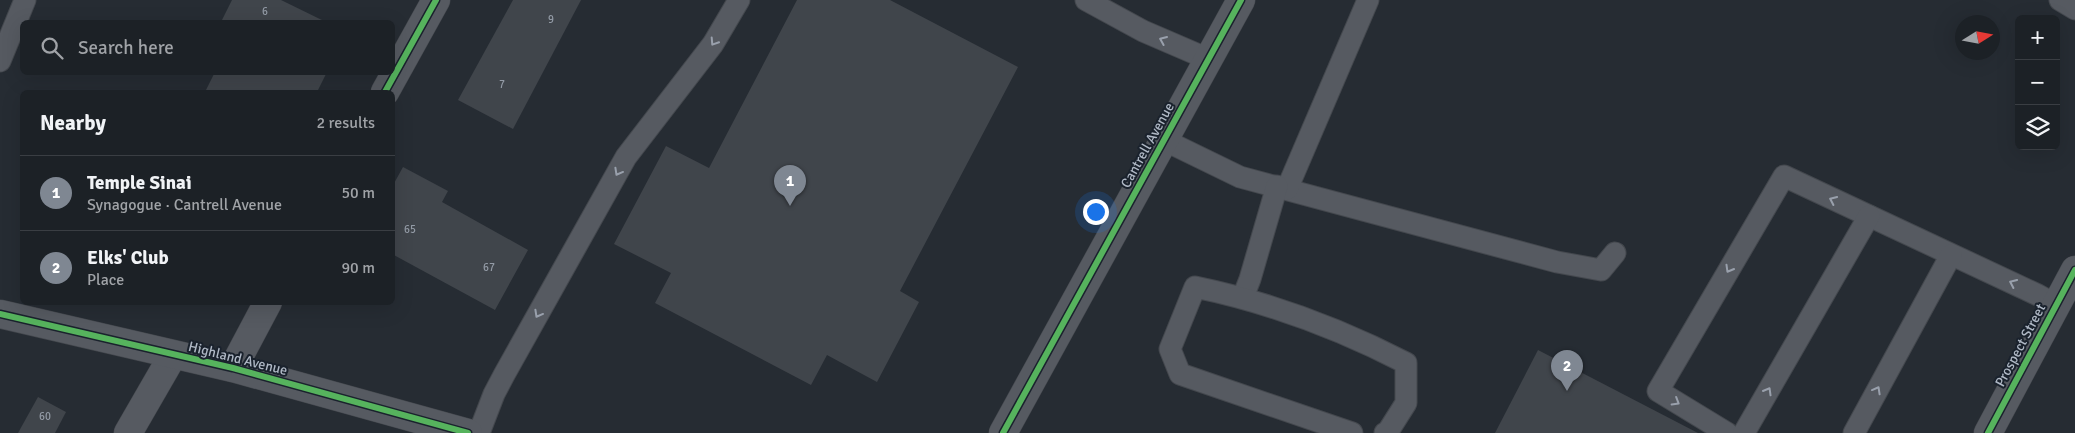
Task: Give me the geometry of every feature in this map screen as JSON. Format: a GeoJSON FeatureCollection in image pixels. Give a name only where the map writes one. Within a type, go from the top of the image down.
{"type":"FeatureCollection","features":[{"type":"Feature","properties":{"kind":"street"},"geometry":{"type":"LineString","coordinates":[[395,74],[436,0]]}},
{"type":"Feature","properties":{"kind":"street","name":"Cantrell Avenue"},"geometry":{"type":"LineString","coordinates":[[1003,433],[1241,0]]}},
{"type":"Feature","properties":{"kind":"street"},"geometry":{"type":"LineString","coordinates":[[386,90],[394,75]]}},
{"type":"Feature","properties":{"kind":"street","name":"Prospect Street"},"geometry":{"type":"LineString","coordinates":[[1988,433],[2075,270]]}},
{"type":"Feature","properties":{"kind":"street"},"geometry":{"type":"LineString","coordinates":[[232,368],[266,305]]}},
{"type":"Feature","properties":{"kind":"street","name":"Highland Avenue"},"geometry":{"type":"LineString","coordinates":[[0,314],[232,368],[468,433]]}},
{"type":"Feature","properties":{"kind":"street"},"geometry":{"type":"LineString","coordinates":[[128,433],[173,355]]}},
{"type":"Feature","properties":{"kind":"lane"},"geometry":{"type":"LineString","coordinates":[[0,62],[25,0]]}},
{"type":"Feature","properties":{"kind":"lane"},"geometry":{"type":"LineString","coordinates":[[479,433],[494,394],[504,375],[626,157],[713,44],[739,0]]}},
{"type":"Feature","properties":{"kind":"lane"},"geometry":{"type":"LineString","coordinates":[[1086,0],[1142,31],[1208,59]]}},
{"type":"Feature","properties":{"kind":"lane"},"geometry":{"type":"LineString","coordinates":[[1243,297],[1282,187],[1368,0]]}},
{"type":"Feature","properties":{"kind":"lane"},"geometry":{"type":"LineString","coordinates":[[2060,0],[2075,8]]}},
{"type":"Feature","properties":{"kind":"lane"},"geometry":{"type":"LineString","coordinates":[[1164,140],[1240,176],[1557,262],[1601,270],[1615,253]]}},
{"type":"Feature","properties":{"kind":"lane"},"geometry":{"type":"LineString","coordinates":[[1727,433],[1658,391],[1784,176],[2056,305]]}},
{"type":"Feature","properties":{"kind":"lane"},"geometry":{"type":"LineString","coordinates":[[1744,433],[1869,216]]}},
{"type":"Feature","properties":{"kind":"lane"},"geometry":{"type":"LineString","coordinates":[[1854,433],[1951,255]]}},
{"type":"Feature","properties":{"kind":"lane"},"geometry":{"type":"LineString","coordinates":[[1352,433],[1180,374],[1170,349],[1195,287],[1243,297],[1376,348],[1406,363],[1406,403],[1387,433],[1385,433]]}},
{"type":"Feature","properties":{"kind":"building"},"geometry":{"type":"Polygon","coordinates":[[[232,0],[281,0],[322,20],[222,20],[232,0]]]}},
{"type":"Feature","properties":{"kind":"building"},"geometry":{"type":"Polygon","coordinates":[[[513,0],[581,0],[513,129],[458,100],[513,0]]]}},
{"type":"Feature","properties":{"kind":"building"},"geometry":{"type":"Polygon","coordinates":[[[797,0],[890,0],[1018,67],[900,291],[919,302],[877,382],[827,355],[811,385],[655,303],[671,273],[614,244],[666,146],[709,168],[797,0]]]}},
{"type":"Feature","properties":{"kind":"building"},"geometry":{"type":"Polygon","coordinates":[[[214,75],[326,75],[318,90],[206,90],[214,75]]]}},
{"type":"Feature","properties":{"kind":"building"},"geometry":{"type":"Polygon","coordinates":[[[403,167],[448,191],[442,202],[528,250],[495,310],[395,256],[395,182],[403,167]]]}},
{"type":"Feature","properties":{"kind":"building"},"geometry":{"type":"Polygon","coordinates":[[[1538,350],[1698,433],[1495,433],[1538,350]]]}},
{"type":"Feature","properties":{"kind":"building"},"geometry":{"type":"Polygon","coordinates":[[[38,397],[66,412],[55,433],[18,433],[38,397]]]}},
{"type":"Feature","properties":{"kind":"cycle path"},"geometry":{"type":"LineString","coordinates":[[395,74],[436,0]]}},
{"type":"Feature","properties":{"kind":"cycle path"},"geometry":{"type":"LineString","coordinates":[[1003,433],[1241,0]]}},
{"type":"Feature","properties":{"kind":"cycle path"},"geometry":{"type":"LineString","coordinates":[[386,90],[394,75]]}},
{"type":"Feature","properties":{"kind":"cycle path"},"geometry":{"type":"LineString","coordinates":[[1988,433],[2075,270]]}},
{"type":"Feature","properties":{"kind":"cycle path"},"geometry":{"type":"LineString","coordinates":[[0,314],[233,368],[468,433]]}},
{"type":"Feature","properties":{"kind":"place","name":"Temple Sinai"},"geometry":{"type":"Point","coordinates":[790,206]}},
{"type":"Feature","properties":{"kind":"place","name":"Elks' Club"},"geometry":{"type":"Point","coordinates":[1567,391]}}]}
